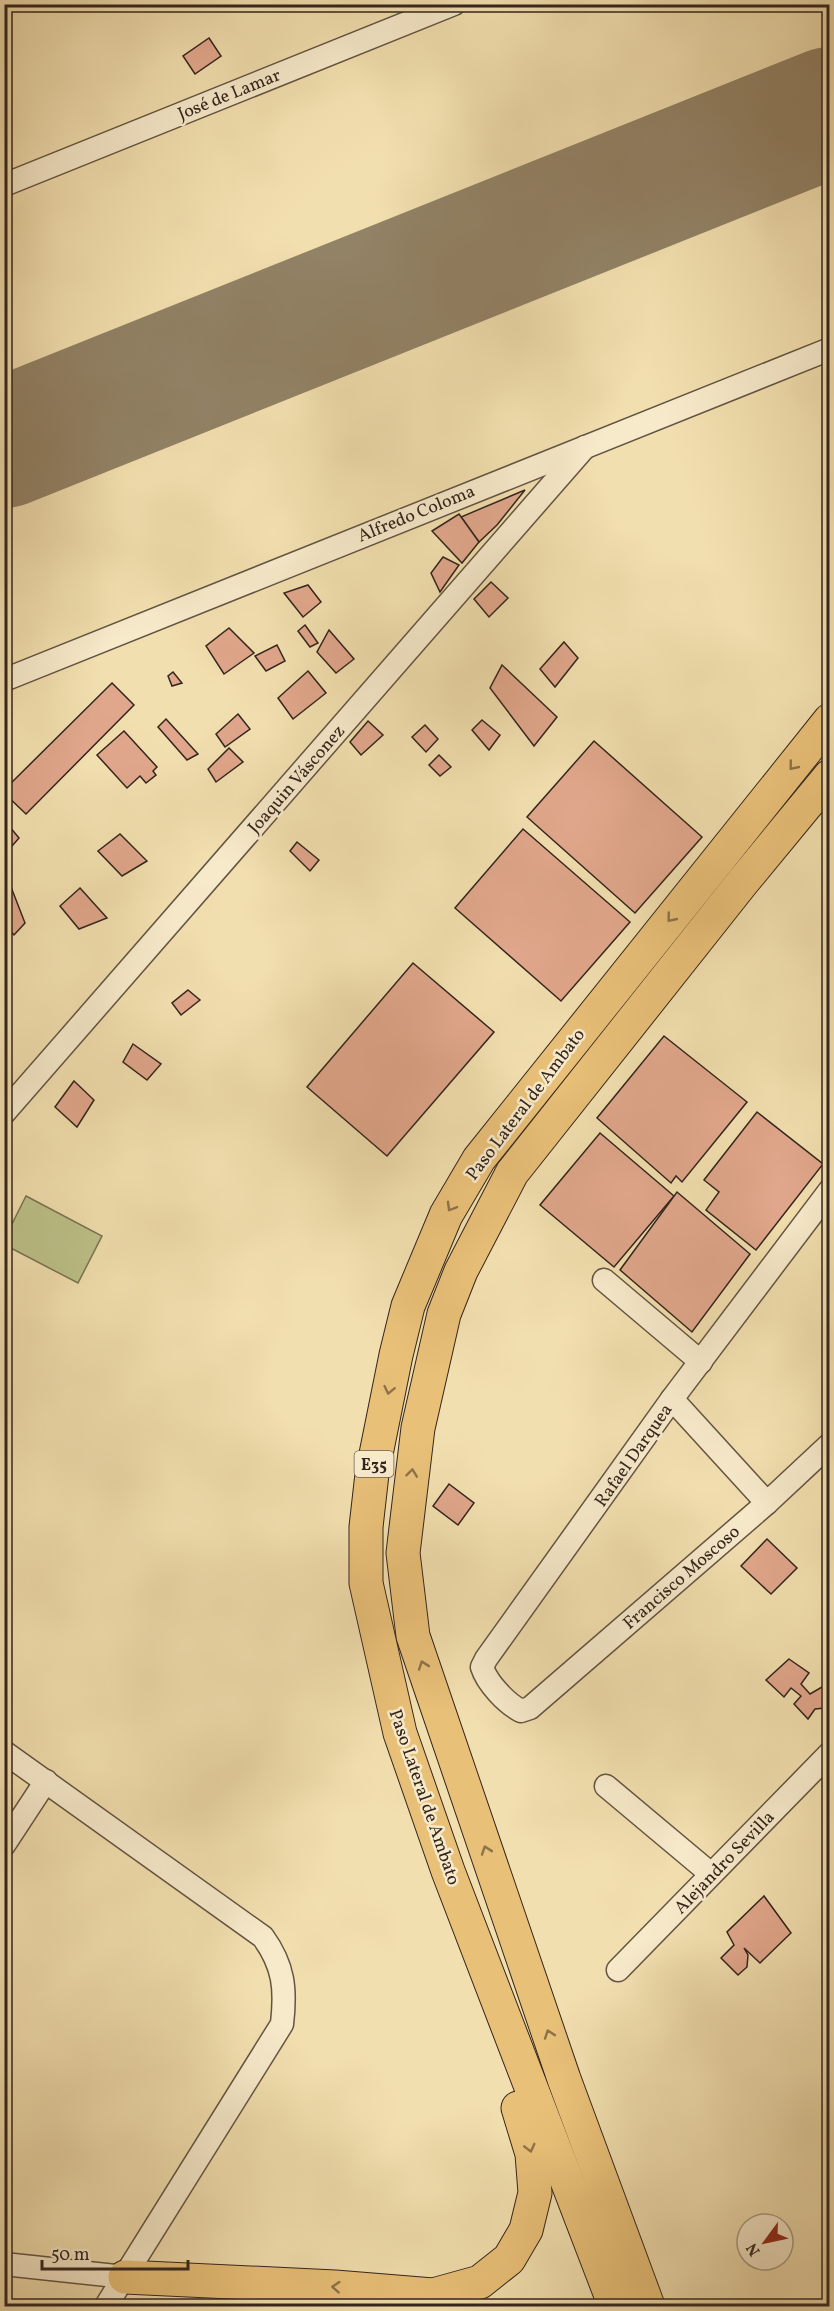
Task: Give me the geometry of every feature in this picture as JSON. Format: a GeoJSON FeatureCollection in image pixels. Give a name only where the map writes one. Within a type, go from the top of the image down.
{"type":"FeatureCollection","features":[{"type":"Feature","properties":{"kind":"highway","name":"Paso Lateral de Ambato"},"geometry":{"type":"LineString","coordinates":[[615,2307],[448,1870],[400,1733],[366,1583],[366,1527],[372,1474],[408,1306],[446,1215],[479,1159],[830,720]]}},
{"type":"Feature","properties":{"kind":"highway","name":"Paso Lateral de Ambato"},"geometry":{"type":"LineString","coordinates":[[648,2307],[564,2079],[413,1636],[402,1553],[418,1428],[444,1314],[462,1271],[512,1173],[741,884],[830,776]]}},
{"type":"Feature","properties":{"kind":"highway"},"geometry":{"type":"LineString","coordinates":[[125,2277],[335,2287],[433,2295],[480,2282],[509,2259],[526,2230],[534,2193],[532,2154],[448,1870]]}},
{"type":"Feature","properties":{"kind":"highway"},"geometry":{"type":"LineString","coordinates":[[564,2079],[657,2267],[672,2307]]}},
{"type":"Feature","properties":{"kind":"street","name":"José de Lamar"},"geometry":{"type":"LineString","coordinates":[[4,185],[454,4]]}},
{"type":"Feature","properties":{"kind":"street","name":"Alfredo Coloma"},"geometry":{"type":"LineString","coordinates":[[4,680],[830,349]]}},
{"type":"Feature","properties":{"kind":"street","name":"Joaquin Vásconez"},"geometry":{"type":"LineString","coordinates":[[4,1113],[587,445]]}},
{"type":"Feature","properties":{"kind":"street","name":"Rafael Darquea"},"geometry":{"type":"LineString","coordinates":[[530,1708],[521,1711],[513,1707],[484,1675],[482,1667],[672,1400],[830,1191]]}},
{"type":"Feature","properties":{"kind":"street"},"geometry":{"type":"LineString","coordinates":[[604,1280],[700,1362]]}},
{"type":"Feature","properties":{"kind":"street"},"geometry":{"type":"LineString","coordinates":[[672,1400],[767,1503]]}},
{"type":"Feature","properties":{"kind":"street","name":"Francisco Moscoso"},"geometry":{"type":"LineString","coordinates":[[530,1708],[767,1503],[830,1444]]}},
{"type":"Feature","properties":{"kind":"street"},"geometry":{"type":"LineString","coordinates":[[4,1752],[263,1937],[275,1954],[282,1973],[285,2001],[282,2024],[106,2307]]}},
{"type":"Feature","properties":{"kind":"street","name":"Alejandro Sevilla"},"geometry":{"type":"LineString","coordinates":[[618,1970],[830,1754]]}},
{"type":"Feature","properties":{"kind":"street"},"geometry":{"type":"LineString","coordinates":[[4,1845],[46,1781]]}},
{"type":"Feature","properties":{"kind":"street"},"geometry":{"type":"LineString","coordinates":[[606,1786],[711,1874]]}},
{"type":"Feature","properties":{"kind":"street"},"geometry":{"type":"LineString","coordinates":[[4,2264],[125,2277]]}},
{"type":"Feature","properties":{"kind":"green space"},"geometry":{"type":"Polygon","coordinates":[[[26,1196],[102,1236],[78,1283],[5,1245],[5,1238],[26,1196]]]}},
{"type":"Feature","properties":{"kind":"building"},"geometry":{"type":"Polygon","coordinates":[[[209,38],[221,56],[195,74],[183,56],[209,38]]]}},
{"type":"Feature","properties":{"kind":"building"},"geometry":{"type":"Polygon","coordinates":[[[525,490],[497,525],[479,542],[461,517],[525,490]]]}},
{"type":"Feature","properties":{"kind":"building"},"geometry":{"type":"Polygon","coordinates":[[[459,514],[479,542],[462,563],[432,531],[459,514]]]}},
{"type":"Feature","properties":{"kind":"building"},"geometry":{"type":"Polygon","coordinates":[[[443,557],[459,565],[440,592],[431,573],[443,557]]]}},
{"type":"Feature","properties":{"kind":"building"},"geometry":{"type":"Polygon","coordinates":[[[491,582],[508,598],[489,617],[474,599],[491,582]]]}},
{"type":"Feature","properties":{"kind":"building"},"geometry":{"type":"Polygon","coordinates":[[[308,585],[321,602],[303,617],[284,593],[308,585]]]}},
{"type":"Feature","properties":{"kind":"building"},"geometry":{"type":"Polygon","coordinates":[[[305,625],[318,643],[310,647],[298,631],[305,625]]]}},
{"type":"Feature","properties":{"kind":"building"},"geometry":{"type":"Polygon","coordinates":[[[229,628],[254,653],[224,674],[206,646],[229,628]]]}},
{"type":"Feature","properties":{"kind":"building"},"geometry":{"type":"Polygon","coordinates":[[[329,630],[354,659],[336,673],[317,652],[329,630]]]}},
{"type":"Feature","properties":{"kind":"building"},"geometry":{"type":"Polygon","coordinates":[[[564,642],[578,658],[555,687],[540,669],[564,642]]]}},
{"type":"Feature","properties":{"kind":"building"},"geometry":{"type":"Polygon","coordinates":[[[277,645],[285,661],[266,671],[255,656],[277,645]]]}},
{"type":"Feature","properties":{"kind":"building"},"geometry":{"type":"Polygon","coordinates":[[[502,665],[557,717],[534,746],[490,688],[502,665]]]}},
{"type":"Feature","properties":{"kind":"building"},"geometry":{"type":"Polygon","coordinates":[[[308,671],[326,693],[293,719],[278,698],[308,671]]]}},
{"type":"Feature","properties":{"kind":"building"},"geometry":{"type":"Polygon","coordinates":[[[173,672],[182,683],[172,686],[168,676],[173,672]]]}},
{"type":"Feature","properties":{"kind":"building"},"geometry":{"type":"Polygon","coordinates":[[[112,683],[134,705],[26,814],[4,793],[4,790],[112,683]]]}},
{"type":"Feature","properties":{"kind":"building"},"geometry":{"type":"Polygon","coordinates":[[[238,714],[250,729],[225,747],[216,734],[238,714]]]}},
{"type":"Feature","properties":{"kind":"building"},"geometry":{"type":"Polygon","coordinates":[[[166,719],[198,754],[187,760],[158,727],[166,719]]]}},
{"type":"Feature","properties":{"kind":"building"},"geometry":{"type":"Polygon","coordinates":[[[482,720],[500,735],[489,750],[472,730],[482,720]]]}},
{"type":"Feature","properties":{"kind":"building"},"geometry":{"type":"Polygon","coordinates":[[[368,721],[383,735],[361,755],[350,742],[368,721]]]}},
{"type":"Feature","properties":{"kind":"building"},"geometry":{"type":"Polygon","coordinates":[[[425,725],[438,739],[426,752],[412,737],[425,725]]]}},
{"type":"Feature","properties":{"kind":"building"},"geometry":{"type":"Polygon","coordinates":[[[124,731],[157,767],[153,771],[156,775],[146,783],[140,776],[127,788],[97,755],[124,731]]]}},
{"type":"Feature","properties":{"kind":"building"},"geometry":{"type":"Polygon","coordinates":[[[594,741],[702,837],[635,913],[527,817],[594,741]]]}},
{"type":"Feature","properties":{"kind":"building"},"geometry":{"type":"Polygon","coordinates":[[[229,748],[243,762],[216,782],[208,769],[229,748]]]}},
{"type":"Feature","properties":{"kind":"building"},"geometry":{"type":"Polygon","coordinates":[[[439,755],[451,767],[440,776],[429,765],[439,755]]]}},
{"type":"Feature","properties":{"kind":"building"},"geometry":{"type":"Polygon","coordinates":[[[4,820],[19,838],[5,854],[4,854],[4,820]]]}},
{"type":"Feature","properties":{"kind":"building"},"geometry":{"type":"Polygon","coordinates":[[[523,829],[630,922],[561,1001],[455,908],[523,829]]]}},
{"type":"Feature","properties":{"kind":"building"},"geometry":{"type":"Polygon","coordinates":[[[120,834],[147,861],[122,876],[98,851],[120,834]]]}},
{"type":"Feature","properties":{"kind":"building"},"geometry":{"type":"Polygon","coordinates":[[[297,842],[319,860],[310,871],[290,851],[297,842]]]}},
{"type":"Feature","properties":{"kind":"building"},"geometry":{"type":"Polygon","coordinates":[[[11,887],[25,923],[14,935],[4,924],[4,892],[11,887]]]}},
{"type":"Feature","properties":{"kind":"building"},"geometry":{"type":"Polygon","coordinates":[[[80,888],[107,918],[79,929],[60,906],[80,888]]]}},
{"type":"Feature","properties":{"kind":"building"},"geometry":{"type":"Polygon","coordinates":[[[413,963],[494,1032],[387,1156],[307,1087],[413,963]]]}},
{"type":"Feature","properties":{"kind":"building"},"geometry":{"type":"Polygon","coordinates":[[[188,990],[200,1000],[181,1015],[172,1003],[188,990]]]}},
{"type":"Feature","properties":{"kind":"building"},"geometry":{"type":"Polygon","coordinates":[[[664,1036],[747,1102],[682,1182],[676,1176],[671,1183],[597,1118],[664,1036]]]}},
{"type":"Feature","properties":{"kind":"building"},"geometry":{"type":"Polygon","coordinates":[[[133,1044],[161,1064],[147,1080],[123,1062],[133,1044]]]}},
{"type":"Feature","properties":{"kind":"building"},"geometry":{"type":"Polygon","coordinates":[[[74,1081],[94,1100],[77,1127],[55,1107],[74,1081]]]}},
{"type":"Feature","properties":{"kind":"building"},"geometry":{"type":"Polygon","coordinates":[[[757,1112],[823,1164],[756,1250],[706,1210],[719,1192],[704,1180],[757,1112]]]}},
{"type":"Feature","properties":{"kind":"building"},"geometry":{"type":"Polygon","coordinates":[[[600,1133],[674,1196],[614,1267],[540,1205],[600,1133]]]}},
{"type":"Feature","properties":{"kind":"building"},"geometry":{"type":"Polygon","coordinates":[[[677,1192],[750,1254],[692,1332],[620,1270],[677,1192]]]}},
{"type":"Feature","properties":{"kind":"building"},"geometry":{"type":"Polygon","coordinates":[[[449,1484],[474,1503],[458,1525],[433,1506],[449,1484]]]}},
{"type":"Feature","properties":{"kind":"building"},"geometry":{"type":"Polygon","coordinates":[[[767,1539],[797,1568],[771,1594],[741,1566],[767,1539]]]}},
{"type":"Feature","properties":{"kind":"building"},"geometry":{"type":"Polygon","coordinates":[[[789,1659],[809,1673],[801,1684],[810,1694],[822,1687],[830,1695],[830,1702],[825,1708],[815,1709],[808,1719],[794,1704],[801,1696],[791,1688],[784,1697],[766,1680],[789,1659]]]}},
{"type":"Feature","properties":{"kind":"building"},"geometry":{"type":"Polygon","coordinates":[[[764,1896],[791,1933],[760,1963],[744,1948],[748,1955],[747,1967],[738,1975],[721,1958],[734,1945],[727,1932],[764,1896]]]}},
{"type":"Feature","properties":{"kind":"runway"},"geometry":{"type":"LineString","coordinates":[[4,443],[830,112]]}}]}
